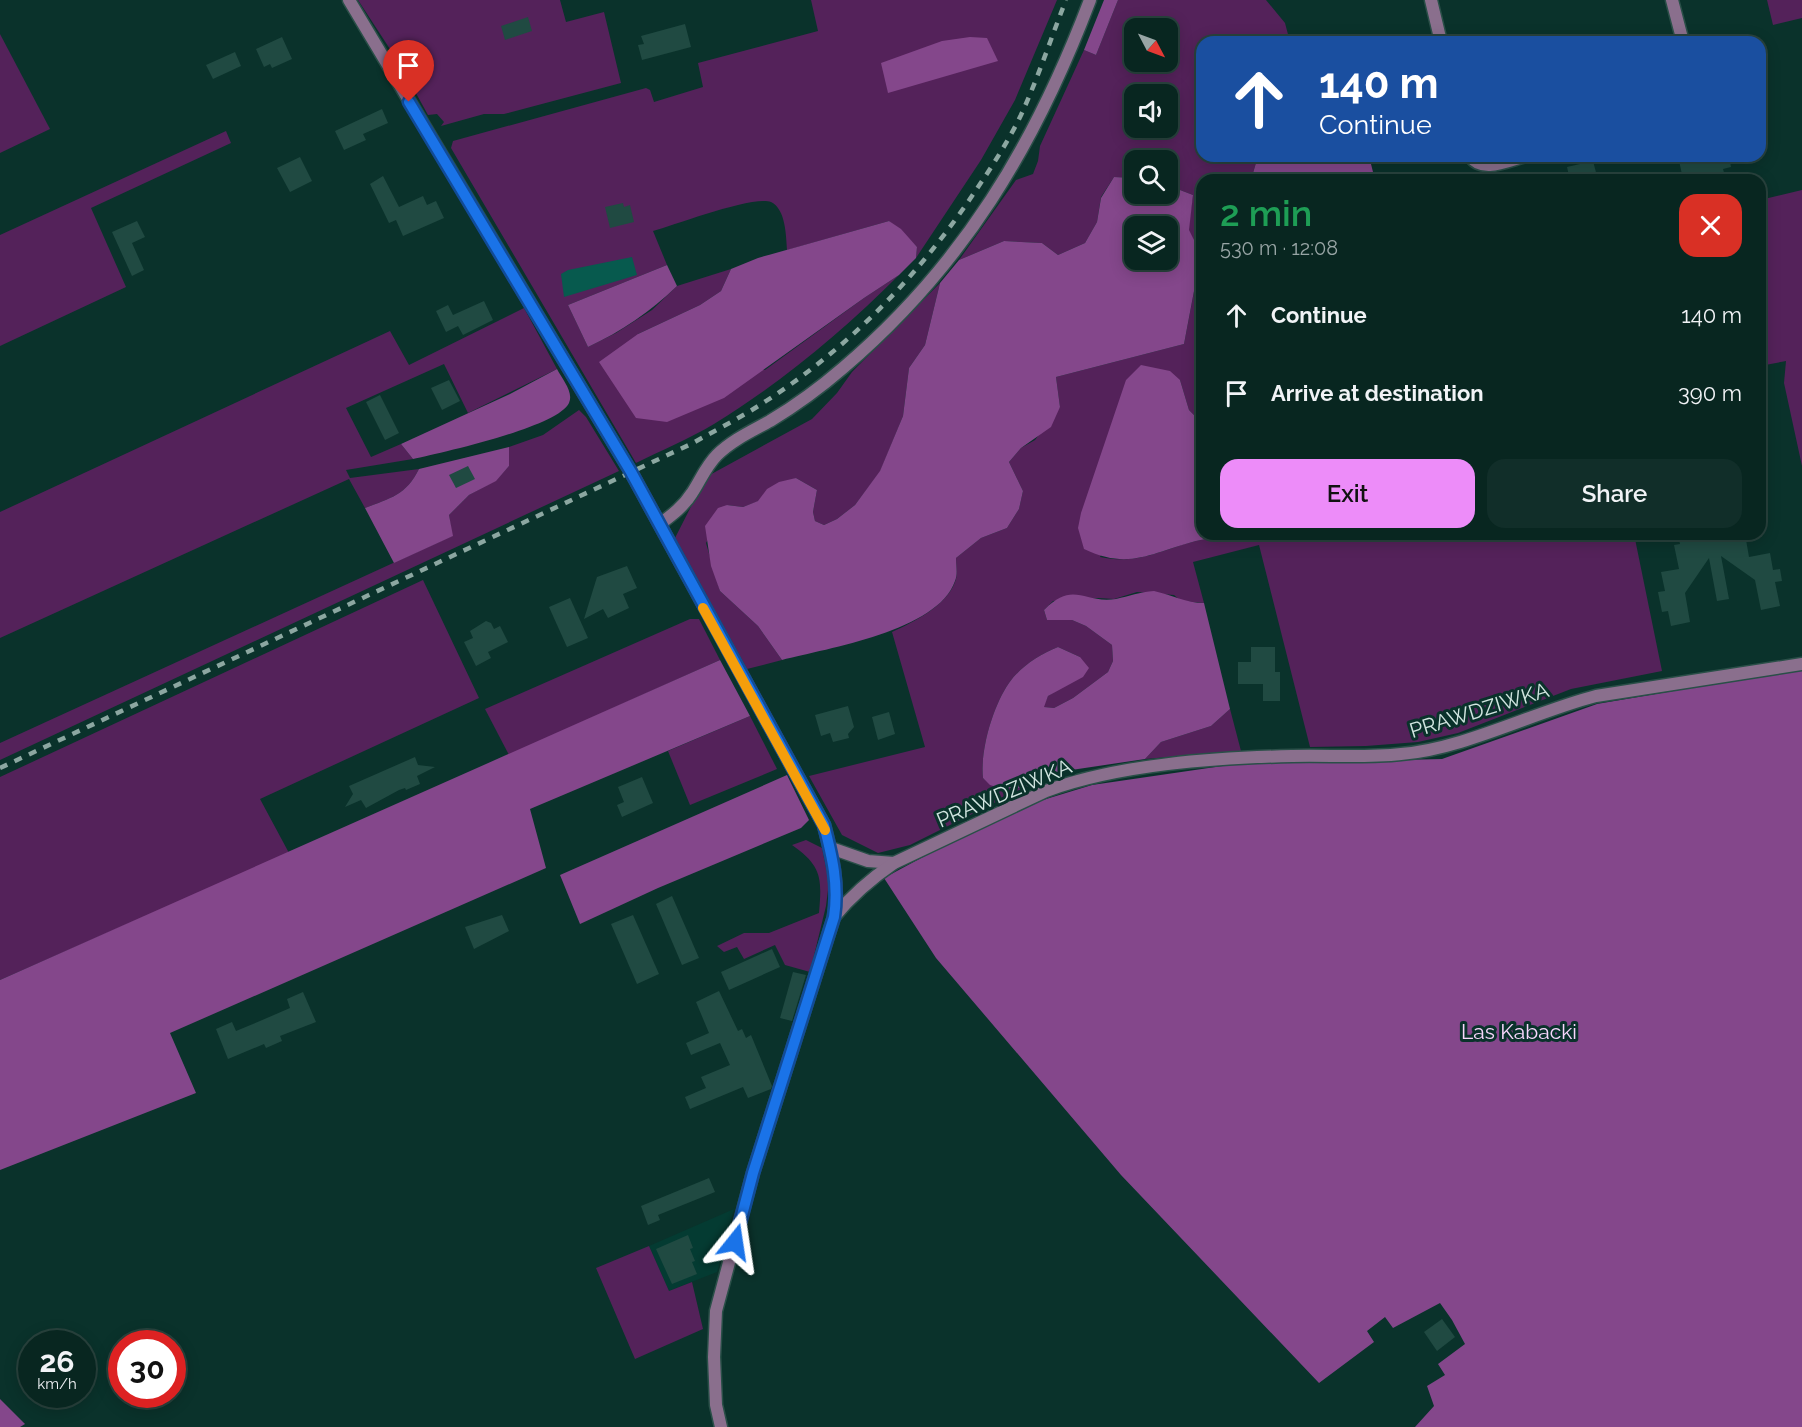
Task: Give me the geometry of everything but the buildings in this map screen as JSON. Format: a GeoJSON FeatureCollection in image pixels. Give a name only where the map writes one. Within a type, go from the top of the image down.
{"type":"FeatureCollection","features":[{"type":"Feature","properties":{"kind":"street"},"geometry":{"type":"LineString","coordinates":[[349,0],[631,472],[824,825],[831,848],[836,882],[834,917]]}},
{"type":"Feature","properties":{"kind":"street"},"geometry":{"type":"LineString","coordinates":[[660,524],[679,510],[716,456],[737,439],[772,420],[843,368],[894,321],[947,262],[989,205],[1037,125],[1067,61],[1090,0]]}},
{"type":"Feature","properties":{"kind":"street"},"geometry":{"type":"LineString","coordinates":[[1431,0],[1440,36]]}},
{"type":"Feature","properties":{"kind":"street"},"geometry":{"type":"LineString","coordinates":[[1672,0],[1681,36]]}},
{"type":"Feature","properties":{"kind":"street"},"geometry":{"type":"LineString","coordinates":[[1476,162],[1485,166],[1501,162]]}},
{"type":"Feature","properties":{"kind":"street","name":"PRAWDZIWKA"},"geometry":{"type":"LineString","coordinates":[[720,1427],[716,1405],[714,1357],[716,1311],[753,1173],[834,917],[845,903],[894,863],[1046,791],[1070,782],[1113,772],[1183,763],[1291,756],[1403,754],[1450,744],[1564,704],[1596,696],[1802,664]]}},
{"type":"Feature","properties":{"kind":"street"},"geometry":{"type":"LineString","coordinates":[[831,848],[868,861],[894,863]]}},
{"type":"Feature","properties":{"kind":"shaded area"},"geometry":{"type":"Polygon","coordinates":[[[358,0],[560,0],[566,22],[604,12],[621,83],[504,114],[484,114],[441,126],[444,122],[437,114],[428,115],[401,66],[358,0]]]}},
{"type":"Feature","properties":{"kind":"shaded area"},"geometry":{"type":"Polygon","coordinates":[[[811,0],[1057,0],[1015,100],[981,160],[916,258],[917,247],[889,221],[787,250],[780,211],[771,202],[762,201],[714,212],[653,231],[667,265],[568,305],[588,347],[616,333],[652,310],[677,286],[731,269],[721,291],[700,305],[638,334],[765,370],[899,275],[833,336],[764,391],[705,429],[636,463],[451,148],[453,141],[646,88],[650,90],[654,102],[703,87],[698,63],[818,31],[811,0]]]}},
{"type":"Feature","properties":{"kind":"shaded area"},"geometry":{"type":"Polygon","coordinates":[[[1118,0],[1266,0],[1285,23],[1288,36],[1196,36],[1196,162],[1256,162],[1253,174],[1196,174],[1196,245],[1188,230],[1193,195],[1178,189],[1178,150],[1124,150],[1124,178],[1114,177],[1101,197],[1097,222],[1085,243],[1058,255],[1042,243],[1004,241],[959,260],[1016,180],[1033,174],[1040,146],[1084,50],[1096,55],[1118,0]]]}},
{"type":"Feature","properties":{"kind":"shaded area"},"geometry":{"type":"Polygon","coordinates":[[[1767,0],[1802,0],[1802,18],[1773,25],[1767,0]]]}},
{"type":"Feature","properties":{"kind":"shaded area"},"geometry":{"type":"Polygon","coordinates":[[[0,34],[50,129],[0,153],[0,34]]]}},
{"type":"Feature","properties":{"kind":"shaded area"},"geometry":{"type":"Polygon","coordinates":[[[226,131],[231,143],[91,208],[126,287],[0,346],[0,235],[226,131]]]}},
{"type":"Feature","properties":{"kind":"shaded area"},"geometry":{"type":"Polygon","coordinates":[[[1802,190],[1802,466],[1784,383],[1786,361],[1766,365],[1766,199],[1802,190]]]}},
{"type":"Feature","properties":{"kind":"shaded area"},"geometry":{"type":"Polygon","coordinates":[[[632,257],[637,275],[564,297],[561,274],[568,270],[632,257]]]}},
{"type":"Feature","properties":{"kind":"shaded area"},"geometry":{"type":"Polygon","coordinates":[[[1196,281],[1196,417],[1189,410],[1180,380],[1100,557],[1138,558],[1202,540],[1635,540],[1662,671],[1571,689],[1458,733],[1418,742],[1310,747],[1259,545],[1193,562],[1204,603],[1181,601],[1174,595],[1137,592],[1114,599],[1053,601],[1044,610],[1047,620],[1072,620],[1086,626],[1112,645],[1113,661],[1108,672],[1073,698],[1054,708],[1043,707],[1048,696],[1063,686],[1080,657],[1058,647],[1019,671],[1003,693],[993,716],[986,742],[983,778],[992,785],[1024,788],[910,845],[878,853],[842,835],[809,776],[925,747],[892,632],[937,606],[951,591],[957,573],[956,558],[981,538],[1007,528],[1019,509],[1023,491],[1009,462],[1021,448],[1035,440],[1060,407],[1056,377],[1184,344],[1196,281]]]}},
{"type":"Feature","properties":{"kind":"shaded area"},"geometry":{"type":"Polygon","coordinates":[[[940,283],[925,345],[909,368],[903,416],[880,472],[855,505],[837,519],[824,525],[815,521],[813,512],[817,490],[796,478],[759,501],[743,507],[727,505],[706,543],[720,591],[758,626],[782,660],[747,669],[675,538],[706,477],[812,419],[837,393],[852,372],[940,283]]]}},
{"type":"Feature","properties":{"kind":"shaded area"},"geometry":{"type":"Polygon","coordinates":[[[524,308],[557,369],[468,413],[444,364],[346,408],[371,457],[401,444],[413,459],[346,470],[350,478],[419,469],[409,485],[397,494],[365,508],[349,479],[0,638],[0,512],[390,331],[409,365],[524,308]]]}},
{"type":"Feature","properties":{"kind":"shaded area"},"geometry":{"type":"Polygon","coordinates":[[[579,410],[586,417],[619,471],[0,760],[0,743],[452,536],[449,515],[469,495],[496,480],[509,466],[509,447],[543,435],[579,410]]]}},
{"type":"Feature","properties":{"kind":"shaded area"},"geometry":{"type":"Polygon","coordinates":[[[423,580],[479,698],[260,799],[289,853],[0,980],[0,777],[423,580]]]}},
{"type":"Feature","properties":{"kind":"shaded area"},"geometry":{"type":"Polygon","coordinates":[[[690,619],[699,619],[720,660],[509,755],[485,709],[690,619]]]}},
{"type":"Feature","properties":{"kind":"shaded area"},"geometry":{"type":"Polygon","coordinates":[[[1230,709],[1241,751],[1145,759],[1161,742],[1211,726],[1230,709]]]}},
{"type":"Feature","properties":{"kind":"shaded area"},"geometry":{"type":"Polygon","coordinates":[[[750,716],[777,769],[690,805],[668,751],[750,716]]]}},
{"type":"Feature","properties":{"kind":"shaded area"},"geometry":{"type":"Polygon","coordinates":[[[806,840],[822,848],[829,882],[826,906],[810,972],[785,965],[775,945],[744,959],[737,947],[724,952],[717,946],[744,933],[769,933],[819,913],[818,874],[809,860],[792,845],[806,840]]]}},
{"type":"Feature","properties":{"kind":"shaded area"},"geometry":{"type":"Polygon","coordinates":[[[734,1209],[717,1272],[669,1291],[649,1246],[734,1209]]]}},
{"type":"Feature","properties":{"kind":"shaded area"},"geometry":{"type":"Polygon","coordinates":[[[649,1246],[669,1291],[692,1282],[703,1329],[635,1359],[596,1268],[649,1246]]]}},
{"type":"Feature","properties":{"kind":"green space"},"geometry":{"type":"Polygon","coordinates":[[[1104,0],[1118,0],[1096,55],[1084,50],[1104,0]]]}},
{"type":"Feature","properties":{"kind":"green space"},"geometry":{"type":"Polygon","coordinates":[[[970,37],[987,38],[998,61],[888,93],[881,63],[942,41],[970,37]]]}},
{"type":"Feature","properties":{"kind":"green space"},"geometry":{"type":"Polygon","coordinates":[[[1256,162],[1370,162],[1374,174],[1253,174],[1256,162]]]}},
{"type":"Feature","properties":{"kind":"green space"},"geometry":{"type":"Polygon","coordinates":[[[1114,177],[1124,178],[1124,204],[1178,204],[1178,189],[1193,195],[1189,230],[1196,244],[1196,280],[1184,344],[1056,377],[1060,407],[1051,427],[1021,448],[1009,462],[1023,491],[1019,509],[1007,528],[981,538],[956,558],[956,578],[945,598],[927,613],[879,635],[782,660],[758,626],[720,591],[711,566],[705,526],[718,508],[727,505],[743,507],[758,501],[767,489],[779,482],[796,478],[817,490],[813,512],[815,521],[824,525],[837,519],[855,505],[880,471],[903,416],[909,368],[925,345],[940,283],[959,260],[1004,241],[1042,243],[1058,255],[1085,243],[1097,222],[1101,198],[1114,177]]]}},
{"type":"Feature","properties":{"kind":"green space"},"geometry":{"type":"Polygon","coordinates":[[[889,221],[901,229],[917,247],[916,258],[899,275],[724,398],[667,422],[636,418],[599,362],[638,334],[700,305],[721,291],[731,269],[758,258],[889,221]]]}},
{"type":"Feature","properties":{"kind":"green space"},"geometry":{"type":"Polygon","coordinates":[[[667,265],[677,286],[635,320],[588,347],[568,305],[667,265]]]}},
{"type":"Feature","properties":{"kind":"green space"},"geometry":{"type":"Polygon","coordinates":[[[1141,365],[1170,371],[1180,380],[1189,410],[1196,417],[1196,540],[1202,540],[1141,557],[1115,559],[1084,549],[1078,528],[1126,380],[1141,365]]]}},
{"type":"Feature","properties":{"kind":"green space"},"geometry":{"type":"Polygon","coordinates":[[[557,369],[569,390],[569,403],[560,412],[544,421],[497,438],[413,459],[401,444],[510,394],[557,369]]]}},
{"type":"Feature","properties":{"kind":"green space"},"geometry":{"type":"Polygon","coordinates":[[[509,447],[509,466],[496,481],[469,495],[449,515],[453,536],[394,563],[365,508],[403,490],[419,469],[509,447]]]}},
{"type":"Feature","properties":{"kind":"green space"},"geometry":{"type":"Polygon","coordinates":[[[1154,591],[1204,603],[1230,709],[1211,726],[1161,742],[1145,759],[1058,772],[1024,788],[999,788],[990,785],[983,778],[984,755],[989,729],[1003,693],[1019,671],[1037,657],[1058,647],[1080,657],[1089,668],[1083,677],[1048,696],[1044,707],[1054,708],[1073,698],[1108,672],[1113,661],[1112,645],[1086,626],[1072,620],[1047,620],[1044,610],[1063,596],[1079,595],[1105,600],[1154,591]]]}},
{"type":"Feature","properties":{"kind":"green space"},"geometry":{"type":"Polygon","coordinates":[[[720,660],[750,716],[530,809],[546,868],[170,1033],[196,1093],[0,1170],[0,980],[720,660]]]}},
{"type":"Feature","properties":{"kind":"green space","name":"Las Kabacki"},"geometry":{"type":"Polygon","coordinates":[[[1802,669],[1802,1427],[1415,1427],[1434,1406],[1427,1386],[1445,1375],[1438,1364],[1465,1344],[1440,1303],[1393,1328],[1385,1317],[1367,1331],[1374,1342],[1319,1383],[1121,1175],[936,958],[884,878],[1010,810],[1092,785],[1236,764],[1442,759],[1597,704],[1802,669]]]}},
{"type":"Feature","properties":{"kind":"green space"},"geometry":{"type":"Polygon","coordinates":[[[787,775],[809,820],[801,828],[658,888],[580,924],[560,875],[787,775]]]}},
{"type":"Feature","properties":{"kind":"green space"},"geometry":{"type":"Polygon","coordinates":[[[0,1399],[25,1424],[20,1427],[0,1427],[0,1399]]]}},
{"type":"Feature","properties":{"kind":"railway"},"geometry":{"type":"LineString","coordinates":[[0,768],[691,444],[748,412],[797,380],[881,308],[953,223],[1016,125],[1066,0]]}},
{"type":"Feature","properties":{"kind":"slow traffic"},"geometry":{"type":"LineString","coordinates":[[703,608],[825,830]]}},
{"type":"Feature","properties":{"kind":"route"},"geometry":{"type":"LineString","coordinates":[[409,102],[631,472],[824,825],[831,848],[836,882],[834,917],[753,1173],[735,1242]]}}]}
